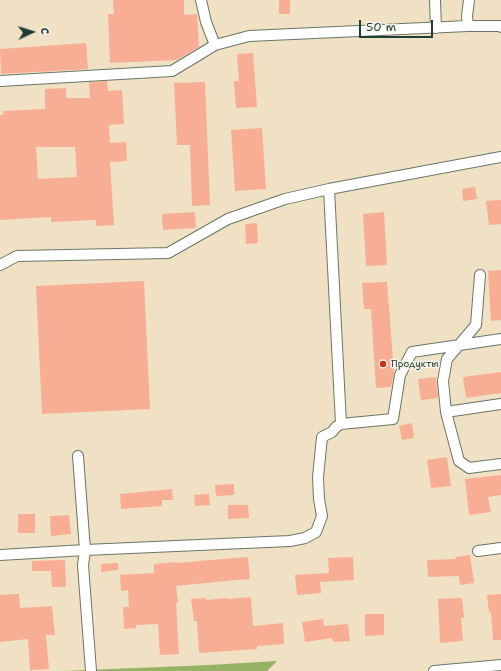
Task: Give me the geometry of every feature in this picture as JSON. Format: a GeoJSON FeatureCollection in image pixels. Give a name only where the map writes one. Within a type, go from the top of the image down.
{"type":"FeatureCollection","features":[{"type":"Feature","properties":{"kind":"street"},"geometry":{"type":"LineString","coordinates":[[202,0],[206,22],[215,45]]}},
{"type":"Feature","properties":{"kind":"street"},"geometry":{"type":"LineString","coordinates":[[435,0],[436,28]]}},
{"type":"Feature","properties":{"kind":"street"},"geometry":{"type":"LineString","coordinates":[[468,1],[468,26]]}},
{"type":"Feature","properties":{"kind":"street"},"geometry":{"type":"LineString","coordinates":[[0,81],[172,71],[215,45],[249,36],[468,26],[501,27]]}},
{"type":"Feature","properties":{"kind":"street"},"geometry":{"type":"LineString","coordinates":[[0,265],[17,256],[168,253],[228,219],[285,199],[329,189],[501,157]]}},
{"type":"Feature","properties":{"kind":"street"},"geometry":{"type":"LineString","coordinates":[[329,189],[341,424]]}},
{"type":"Feature","properties":{"kind":"street"},"geometry":{"type":"LineString","coordinates":[[480,275],[476,325],[447,359],[443,381],[446,412],[459,461],[470,468],[501,464]]}},
{"type":"Feature","properties":{"kind":"street"},"geometry":{"type":"LineString","coordinates":[[0,555],[290,541],[305,538],[316,532],[322,516],[319,499],[318,477],[322,437],[332,432],[341,424],[393,419],[400,375],[412,352],[501,339]]}},
{"type":"Feature","properties":{"kind":"street"},"geometry":{"type":"LineString","coordinates":[[446,412],[501,404]]}},
{"type":"Feature","properties":{"kind":"street"},"geometry":{"type":"LineString","coordinates":[[78,456],[85,550],[83,565],[91,671]]}},
{"type":"Feature","properties":{"kind":"street"},"geometry":{"type":"LineString","coordinates":[[478,551],[501,548]]}},
{"type":"Feature","properties":{"kind":"street"},"geometry":{"type":"LineString","coordinates":[[434,671],[501,665]]}},
{"type":"Feature","properties":{"kind":"green space"},"geometry":{"type":"Polygon","coordinates":[[[277,661],[267,671],[63,671],[209,665],[277,661]]]}},
{"type":"Feature","properties":{"kind":"building"},"geometry":{"type":"Polygon","coordinates":[[[113,0],[184,0],[184,15],[197,14],[199,47],[177,60],[110,63],[108,14],[114,14],[113,0]]]}},
{"type":"Feature","properties":{"kind":"building"},"geometry":{"type":"Polygon","coordinates":[[[279,0],[290,0],[290,14],[279,14],[279,0]]]}},
{"type":"Feature","properties":{"kind":"building"},"geometry":{"type":"Polygon","coordinates":[[[86,43],[88,69],[1,74],[0,49],[86,43]]]}},
{"type":"Feature","properties":{"kind":"building"},"geometry":{"type":"Polygon","coordinates":[[[253,53],[257,107],[236,108],[234,81],[239,81],[237,54],[253,53]]]}},
{"type":"Feature","properties":{"kind":"building"},"geometry":{"type":"Polygon","coordinates":[[[107,81],[108,91],[122,90],[124,124],[109,125],[110,143],[126,142],[127,161],[110,162],[114,225],[96,226],[96,220],[51,222],[51,217],[0,220],[0,115],[3,115],[3,111],[45,109],[45,89],[66,88],[66,98],[90,98],[89,82],[107,81]],[[36,147],[38,179],[77,177],[75,147],[36,147]]]}},
{"type":"Feature","properties":{"kind":"building"},"geometry":{"type":"Polygon","coordinates":[[[205,82],[210,205],[192,206],[190,145],[177,145],[174,83],[205,82]]]}},
{"type":"Feature","properties":{"kind":"building"},"geometry":{"type":"Polygon","coordinates":[[[262,128],[266,189],[235,191],[231,130],[262,128]]]}},
{"type":"Feature","properties":{"kind":"building"},"geometry":{"type":"Polygon","coordinates":[[[475,187],[477,199],[463,201],[462,189],[475,187]]]}},
{"type":"Feature","properties":{"kind":"building"},"geometry":{"type":"Polygon","coordinates":[[[501,200],[501,224],[489,225],[486,201],[501,200]]]}},
{"type":"Feature","properties":{"kind":"building"},"geometry":{"type":"Polygon","coordinates":[[[195,212],[196,228],[163,230],[162,214],[195,212]]]}},
{"type":"Feature","properties":{"kind":"building"},"geometry":{"type":"Polygon","coordinates":[[[384,212],[387,265],[366,266],[363,214],[384,212]]]}},
{"type":"Feature","properties":{"kind":"building"},"geometry":{"type":"Polygon","coordinates":[[[257,223],[258,243],[246,244],[245,224],[257,223]]]}},
{"type":"Feature","properties":{"kind":"building"},"geometry":{"type":"Polygon","coordinates":[[[501,270],[501,320],[491,321],[488,271],[501,270]]]}},
{"type":"Feature","properties":{"kind":"building"},"geometry":{"type":"Polygon","coordinates":[[[144,281],[150,409],[42,414],[36,286],[144,281]]]}},
{"type":"Feature","properties":{"kind":"building"},"geometry":{"type":"Polygon","coordinates":[[[387,282],[394,372],[391,387],[376,388],[371,309],[364,309],[362,283],[387,282]]]}},
{"type":"Feature","properties":{"kind":"building"},"geometry":{"type":"Polygon","coordinates":[[[501,372],[501,393],[466,398],[463,377],[501,372]]]}},
{"type":"Feature","properties":{"kind":"building"},"geometry":{"type":"Polygon","coordinates":[[[436,377],[438,398],[421,400],[418,379],[436,377]]]}},
{"type":"Feature","properties":{"kind":"building"},"geometry":{"type":"Polygon","coordinates":[[[412,423],[414,438],[402,440],[399,426],[412,423]]]}},
{"type":"Feature","properties":{"kind":"building"},"geometry":{"type":"Polygon","coordinates":[[[447,457],[451,486],[431,488],[427,460],[447,457]]]}},
{"type":"Feature","properties":{"kind":"building"},"geometry":{"type":"Polygon","coordinates":[[[501,475],[501,495],[488,497],[491,512],[469,515],[465,479],[501,475]]]}},
{"type":"Feature","properties":{"kind":"building"},"geometry":{"type":"Polygon","coordinates":[[[234,484],[234,495],[216,496],[215,485],[234,484]]]}},
{"type":"Feature","properties":{"kind":"building"},"geometry":{"type":"Polygon","coordinates":[[[172,489],[173,500],[162,500],[162,506],[121,509],[120,494],[172,489]]]}},
{"type":"Feature","properties":{"kind":"building"},"geometry":{"type":"Polygon","coordinates":[[[209,494],[210,505],[195,506],[194,495],[209,494]]]}},
{"type":"Feature","properties":{"kind":"building"},"geometry":{"type":"Polygon","coordinates":[[[228,505],[248,505],[249,518],[228,519],[228,505]]]}},
{"type":"Feature","properties":{"kind":"building"},"geometry":{"type":"Polygon","coordinates":[[[18,514],[35,514],[35,533],[18,533],[18,514]]]}},
{"type":"Feature","properties":{"kind":"building"},"geometry":{"type":"Polygon","coordinates":[[[69,515],[71,534],[51,536],[50,516],[69,515]]]}},
{"type":"Feature","properties":{"kind":"building"},"geometry":{"type":"Polygon","coordinates":[[[470,555],[474,583],[460,585],[459,576],[428,577],[427,560],[456,559],[456,557],[470,555]]]}},
{"type":"Feature","properties":{"kind":"building"},"geometry":{"type":"Polygon","coordinates":[[[248,557],[250,579],[176,586],[178,603],[176,603],[179,654],[160,655],[158,624],[136,625],[136,628],[124,629],[123,607],[129,607],[128,590],[121,591],[120,575],[154,573],[154,564],[248,557]]]}},
{"type":"Feature","properties":{"kind":"building"},"geometry":{"type":"Polygon","coordinates":[[[353,557],[354,580],[320,582],[321,593],[297,595],[295,575],[329,573],[328,558],[353,557]]]}},
{"type":"Feature","properties":{"kind":"building"},"geometry":{"type":"Polygon","coordinates":[[[65,560],[66,587],[52,587],[51,571],[32,571],[32,561],[65,560]]]}},
{"type":"Feature","properties":{"kind":"building"},"geometry":{"type":"Polygon","coordinates":[[[118,563],[118,570],[101,572],[101,564],[118,563]]]}},
{"type":"Feature","properties":{"kind":"building"},"geometry":{"type":"Polygon","coordinates":[[[19,594],[20,608],[52,606],[55,635],[46,635],[49,669],[30,670],[28,639],[0,642],[0,595],[19,594]]]}},
{"type":"Feature","properties":{"kind":"building"},"geometry":{"type":"Polygon","coordinates":[[[501,594],[501,640],[493,640],[491,612],[489,613],[487,595],[501,594]]]}},
{"type":"Feature","properties":{"kind":"building"},"geometry":{"type":"Polygon","coordinates":[[[251,597],[253,626],[283,623],[284,644],[257,646],[257,649],[199,653],[197,621],[194,621],[191,599],[206,598],[206,600],[251,597]]]}},
{"type":"Feature","properties":{"kind":"building"},"geometry":{"type":"Polygon","coordinates":[[[462,598],[464,618],[461,618],[463,641],[440,643],[438,599],[462,598]]]}},
{"type":"Feature","properties":{"kind":"building"},"geometry":{"type":"Polygon","coordinates":[[[365,614],[384,614],[384,635],[365,636],[365,614]]]}},
{"type":"Feature","properties":{"kind":"building"},"geometry":{"type":"Polygon","coordinates":[[[323,619],[324,626],[348,624],[350,641],[333,642],[332,638],[305,642],[302,622],[323,619]]]}},
{"type":"Feature","properties":{"kind":"place","name":"Продукты"},"geometry":{"type":"Point","coordinates":[383,364]}}]}
